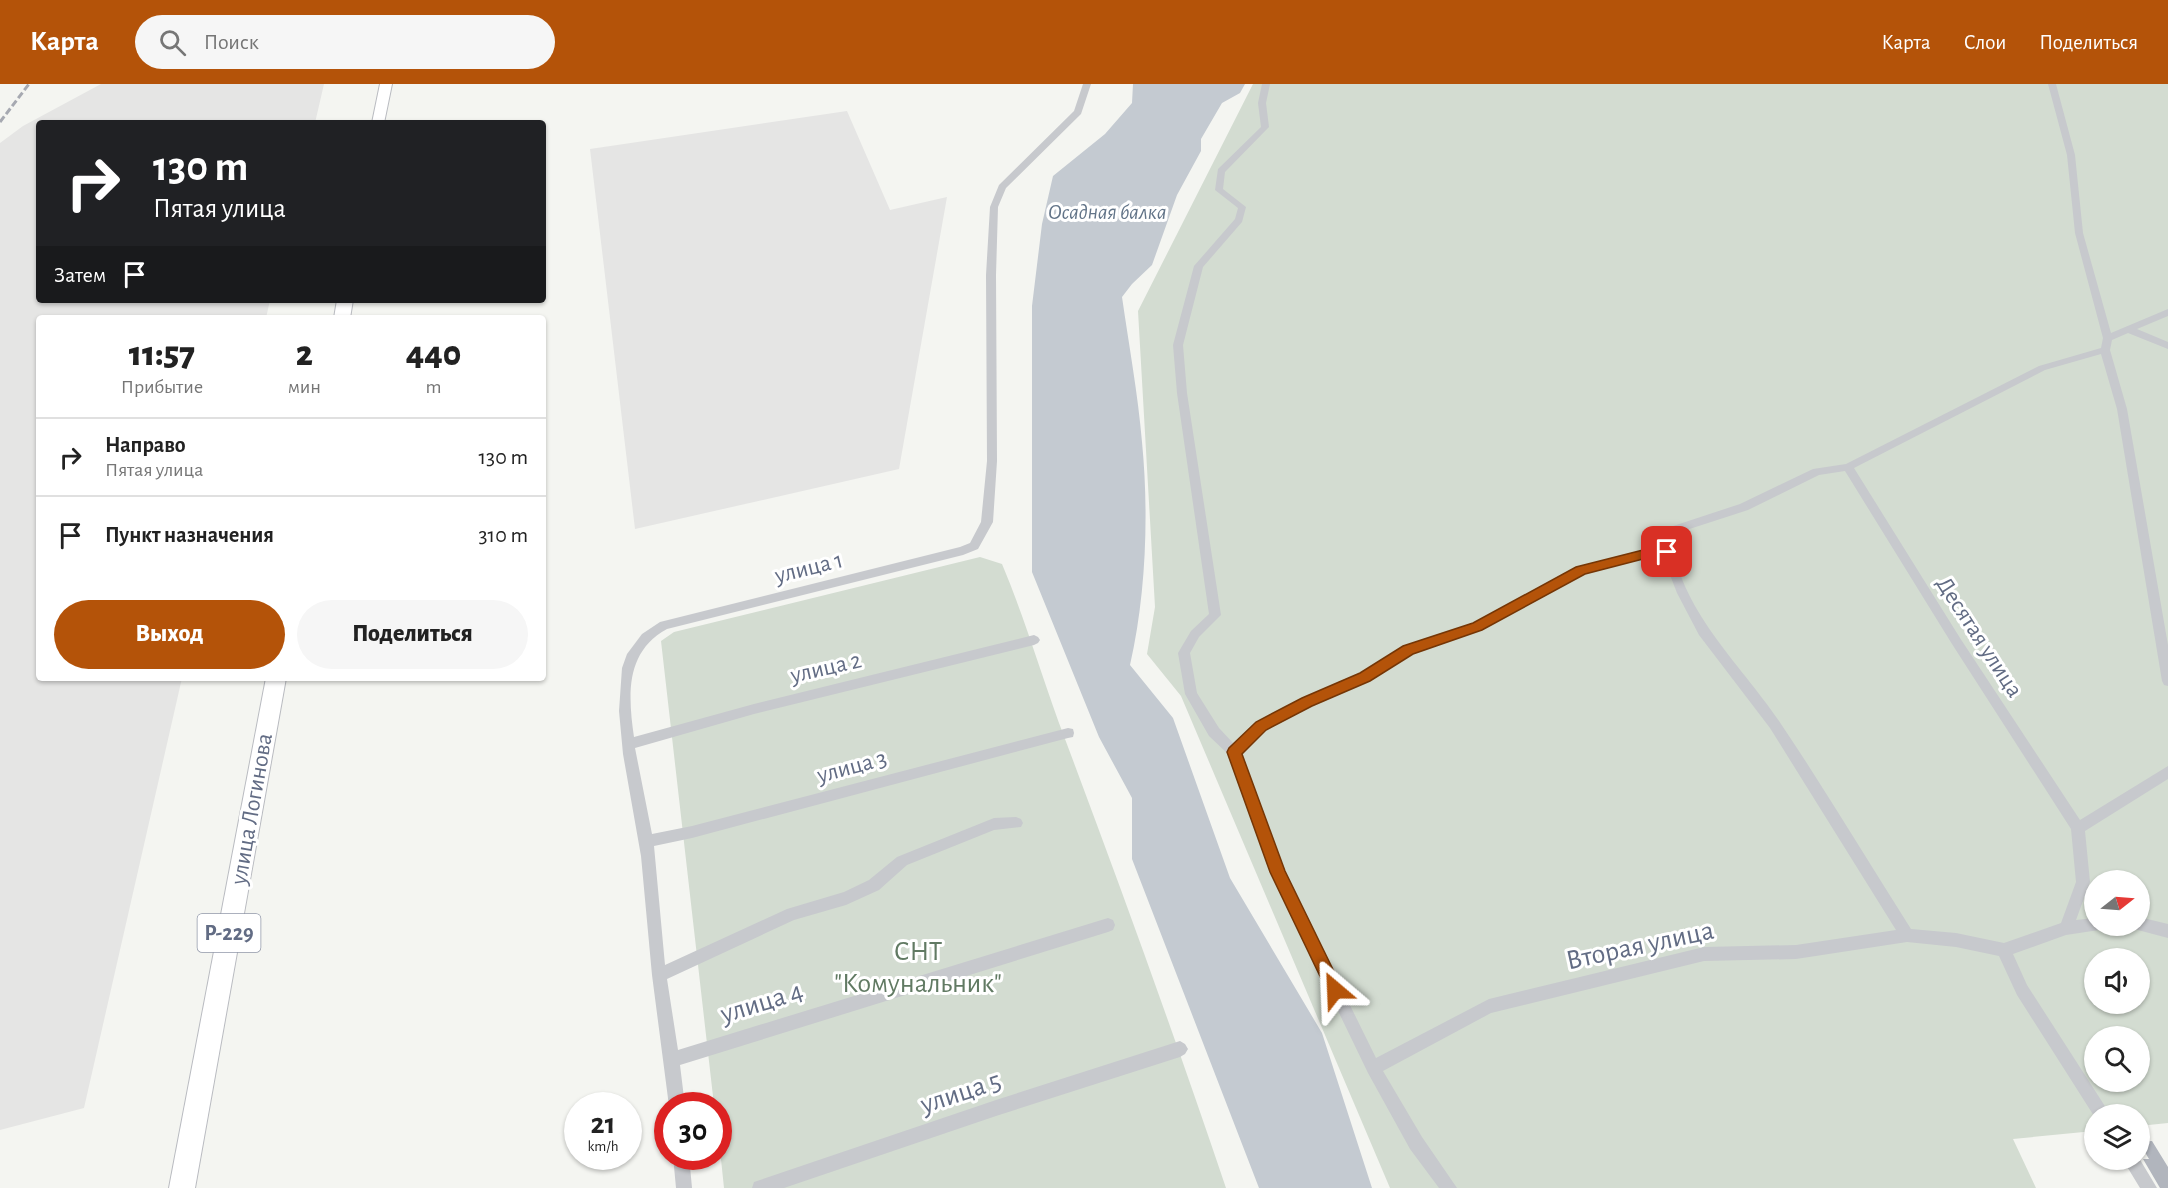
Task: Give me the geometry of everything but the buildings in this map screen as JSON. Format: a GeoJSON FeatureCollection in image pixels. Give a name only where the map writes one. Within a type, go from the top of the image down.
{"type":"FeatureCollection","features":[{"type":"Feature","properties":{"kind":"main road"},"geometry":{"type":"LineString","coordinates":[[379,120],[386,84]]}},
{"type":"Feature","properties":{"kind":"main road","name":"улица Логинова"},"geometry":{"type":"LineString","coordinates":[[182,1188],[275,681]]}},
{"type":"Feature","properties":{"kind":"street","name":"улица 1"},"geometry":{"type":"LineString","coordinates":[[629,744],[626,697],[628,667],[646,635],[664,625],[963,551],[974,546],[987,522],[992,461],[991,275],[994,207],[1002,187],[1078,112],[1087,84]]}},
{"type":"Feature","properties":{"kind":"street"},"geometry":{"type":"LineString","coordinates":[[1266,84],[1262,103],[1265,127],[1221,171],[1219,190],[1242,207],[1239,220],[1199,266],[1178,345],[1182,393],[1215,615],[1195,634],[1184,653],[1191,694],[1214,732],[1234,752],[1278,872],[1373,1068],[1416,1143],[1449,1188]]}},
{"type":"Feature","properties":{"kind":"street"},"geometry":{"type":"LineString","coordinates":[[2052,84],[2071,155],[2079,233],[2108,338],[2105,350],[2122,409],[2168,681]]}},
{"type":"Feature","properties":{"kind":"street"},"geometry":{"type":"LineString","coordinates":[[2108,338],[2168,312]]}},
{"type":"Feature","properties":{"kind":"street"},"geometry":{"type":"LineString","coordinates":[[2128,330],[2168,346]]}},
{"type":"Feature","properties":{"kind":"street"},"geometry":{"type":"LineString","coordinates":[[1906,935],[1774,724],[1703,632],[1683,593],[1667,552],[1665,533],[1744,507],[1817,472],[1848,467],[2042,368],[2105,350]]}},
{"type":"Feature","properties":{"kind":"street","name":"Десятая улица"},"geometry":{"type":"LineString","coordinates":[[1848,467],[2078,828]]}},
{"type":"Feature","properties":{"kind":"street"},"geometry":{"type":"LineString","coordinates":[[1234,752],[1261,726],[1307,702],[1365,677],[1408,650],[1478,627],[1581,570],[1643,555],[1667,552]]}},
{"type":"Feature","properties":{"kind":"street","name":"улица 2"},"geometry":{"type":"LineString","coordinates":[[629,744],[786,701],[1034,640]]}},
{"type":"Feature","properties":{"kind":"street","name":"улица 3"},"geometry":{"type":"LineString","coordinates":[[646,841],[692,832],[1068,733]]}},
{"type":"Feature","properties":{"kind":"street"},"geometry":{"type":"LineString","coordinates":[[629,744],[646,841],[659,975],[673,1059],[676,1092]]}},
{"type":"Feature","properties":{"kind":"street"},"geometry":{"type":"LineString","coordinates":[[2066,928],[2083,882],[2078,828],[2168,772]]}},
{"type":"Feature","properties":{"kind":"street"},"geometry":{"type":"LineString","coordinates":[[659,975],[792,914],[855,894],[874,885],[902,861],[994,824],[1016,823]]}},
{"type":"Feature","properties":{"kind":"street","name":"улица 4"},"geometry":{"type":"LineString","coordinates":[[673,1059],[1108,925]]}},
{"type":"Feature","properties":{"kind":"street"},"geometry":{"type":"LineString","coordinates":[[2084,927],[2066,928],[2028,944],[2004,950],[2022,990],[2096,1104]]}},
{"type":"Feature","properties":{"kind":"street"},"geometry":{"type":"LineString","coordinates":[[2150,927],[2168,931]]}},
{"type":"Feature","properties":{"kind":"street","name":"Вторая улица"},"geometry":{"type":"LineString","coordinates":[[1373,1068],[1489,1006],[1704,954],[1796,952],[1906,935],[1956,940],[2004,950]]}},
{"type":"Feature","properties":{"kind":"street","name":"улица 5"},"geometry":{"type":"LineString","coordinates":[[759,1188],[1007,1104],[1179,1049]]}},
{"type":"Feature","properties":{"kind":"street"},"geometry":{"type":"LineString","coordinates":[[682,1170],[684,1188]]}},
{"type":"Feature","properties":{"kind":"street"},"geometry":{"type":"LineString","coordinates":[[2137,1170],[2149,1188]]}},
{"type":"Feature","properties":{"kind":"shaded area"},"geometry":{"type":"Polygon","coordinates":[[[101,84],[324,84],[316,120],[36,120],[36,303],[269,303],[267,315],[36,315],[36,681],[181,681],[84,1108],[0,1130],[0,143],[23,126],[101,84]]]}},
{"type":"Feature","properties":{"kind":"shaded area"},"geometry":{"type":"Polygon","coordinates":[[[847,111],[890,210],[947,197],[899,469],[635,529],[590,149],[847,111]]]}},
{"type":"Feature","properties":{"kind":"green space"},"geometry":{"type":"Polygon","coordinates":[[[1253,84],[2168,84],[2168,1123],[2150,1125],[2150,1104],[2084,1104],[2084,1132],[2013,1139],[2036,1188],[1390,1188],[1181,696],[1147,654],[1155,607],[1138,311],[1253,84]]]}},
{"type":"Feature","properties":{"kind":"green space","name":"СНТ \"Комунальник\""},"geometry":{"type":"Polygon","coordinates":[[[980,557],[1002,564],[1226,1188],[724,1188],[722,1170],[732,1170],[732,1092],[713,1092],[661,641],[674,632],[980,557]]]}},
{"type":"Feature","properties":{"kind":"water","name":"Осадная балка"},"geometry":{"type":"Polygon","coordinates":[[[1133,84],[1245,84],[1240,93],[1222,103],[1201,139],[1201,151],[1177,195],[1152,265],[1122,297],[1136,388],[1145,497],[1143,583],[1130,665],[1173,718],[1230,878],[1322,1033],[1372,1188],[1259,1188],[1132,859],[1132,798],[1099,737],[1032,572],[1032,306],[1042,224],[1053,176],[1105,134],[1132,103],[1133,84]]]}},
{"type":"Feature","properties":{"kind":"railway"},"geometry":{"type":"LineString","coordinates":[[0,122],[29,84]]}},
{"type":"Feature","properties":{"kind":"route"},"geometry":{"type":"LineString","coordinates":[[1335,990],[1278,872],[1234,752],[1261,726],[1307,702],[1365,677],[1408,650],[1478,627],[1581,570],[1643,555],[1667,552]]}}]}
